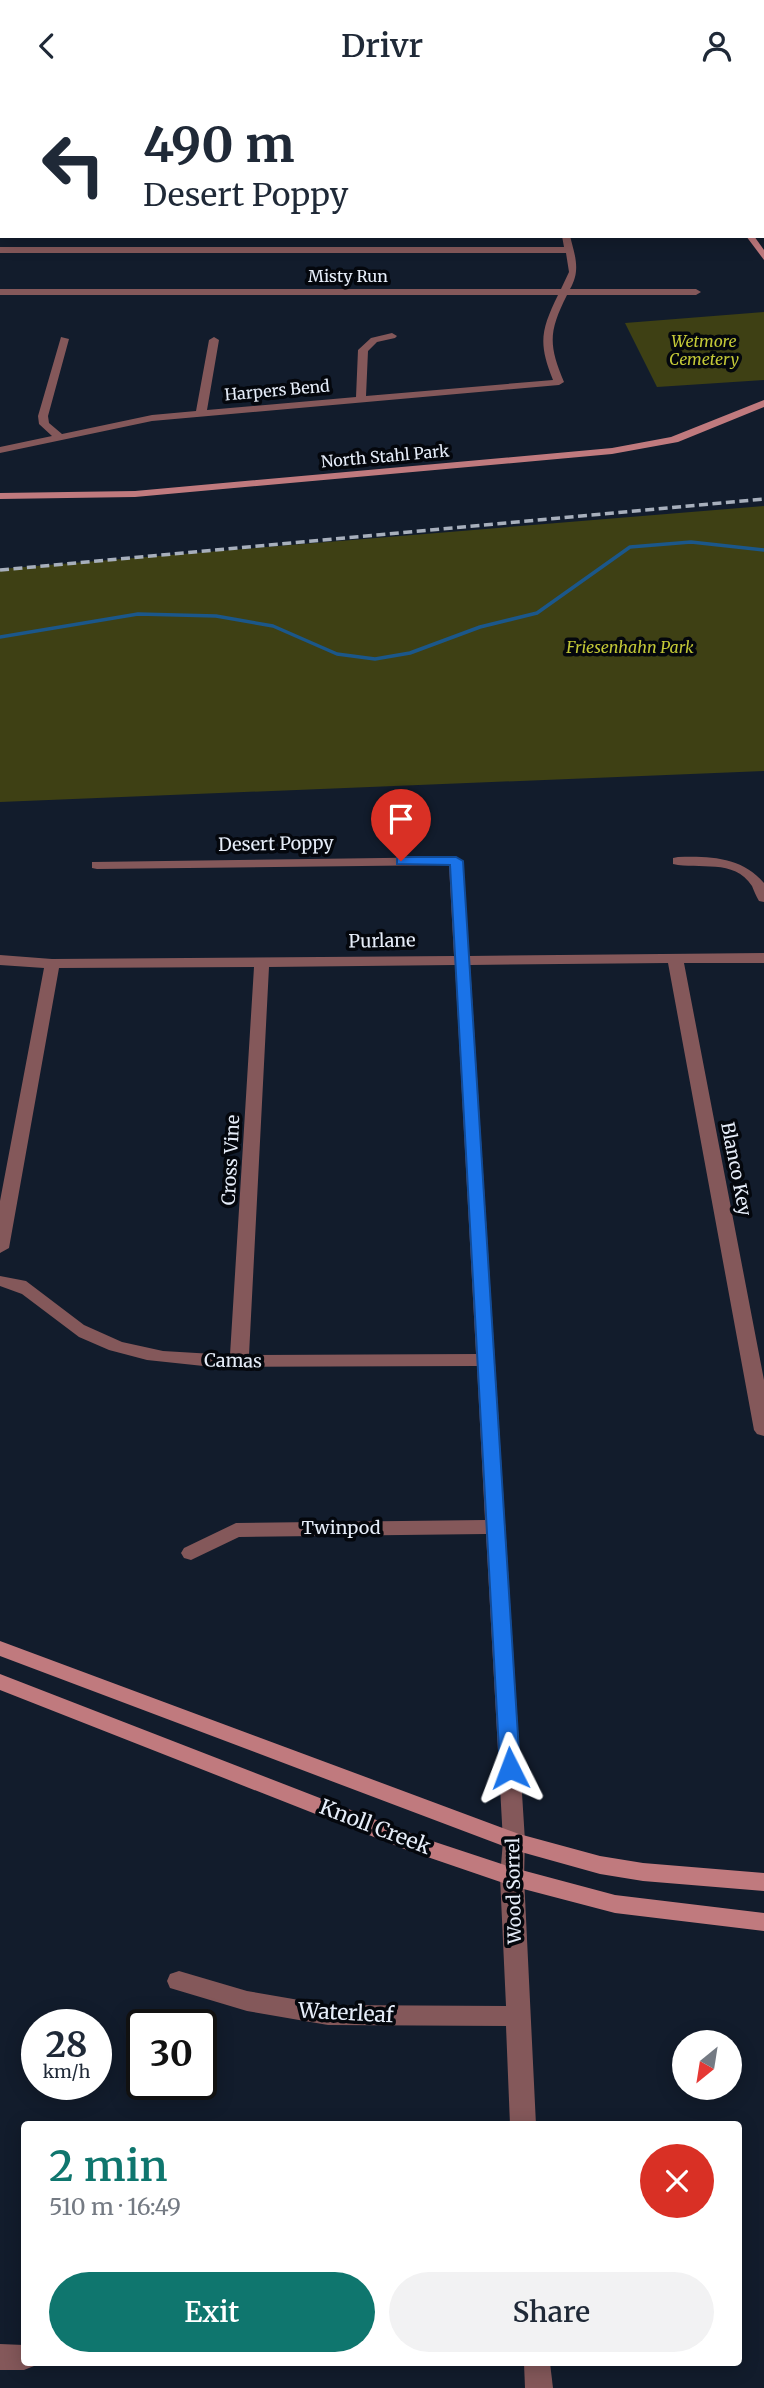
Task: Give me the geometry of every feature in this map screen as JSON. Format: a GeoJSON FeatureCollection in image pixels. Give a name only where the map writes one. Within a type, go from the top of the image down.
{"type":"FeatureCollection","features":[{"type":"Feature","properties":{"kind":"street"},"geometry":{"type":"LineString","coordinates":[[565,292],[573,269],[566,238]]}},
{"type":"Feature","properties":{"kind":"street"},"geometry":{"type":"LineString","coordinates":[[751,238],[764,257]]}},
{"type":"Feature","properties":{"kind":"street"},"geometry":{"type":"LineString","coordinates":[[0,250],[568,250]]}},
{"type":"Feature","properties":{"kind":"street","name":"Misty Run"},"geometry":{"type":"LineString","coordinates":[[0,292],[696,292]]}},
{"type":"Feature","properties":{"kind":"street","name":"Harpers Bend"},"geometry":{"type":"LineString","coordinates":[[0,450],[144,419],[559,382],[547,354],[545,340],[547,327],[565,292]]}},
{"type":"Feature","properties":{"kind":"street"},"geometry":{"type":"LineString","coordinates":[[361,399],[363,350],[374,339],[392,336]]}},
{"type":"Feature","properties":{"kind":"street"},"geometry":{"type":"LineString","coordinates":[[59,437],[44,423],[43,416],[64,339]]}},
{"type":"Feature","properties":{"kind":"street"},"geometry":{"type":"LineString","coordinates":[[201,413],[214,340]]}},
{"type":"Feature","properties":{"kind":"street","name":"North Stahl Park"},"geometry":{"type":"LineString","coordinates":[[0,496],[135,494],[612,451],[674,440],[764,403]]}},
{"type":"Feature","properties":{"kind":"street","name":"Desert Poppy"},"geometry":{"type":"LineString","coordinates":[[97,865],[456,861]]}},
{"type":"Feature","properties":{"kind":"street","name":"Wood Sorrel"},"geometry":{"type":"LineString","coordinates":[[456,861],[514,1841],[512,1877],[523,2121]]}},
{"type":"Feature","properties":{"kind":"street"},"geometry":{"type":"LineString","coordinates":[[678,861],[711,861],[742,869],[760,883],[764,898]]}},
{"type":"Feature","properties":{"kind":"street","name":"Blanco Key"},"geometry":{"type":"LineString","coordinates":[[675,958],[755,1338],[764,1430]]}},
{"type":"Feature","properties":{"kind":"street","name":"Purlane"},"geometry":{"type":"LineString","coordinates":[[0,960],[52,964],[764,958]]}},
{"type":"Feature","properties":{"kind":"street","name":"Cross Vine"},"geometry":{"type":"LineString","coordinates":[[239,1361],[262,961]]}},
{"type":"Feature","properties":{"kind":"street"},"geometry":{"type":"LineString","coordinates":[[0,1248],[52,964]]}},
{"type":"Feature","properties":{"kind":"street","name":"Camas"},"geometry":{"type":"LineString","coordinates":[[0,1281],[20,1285],[84,1333],[104,1342],[131,1351],[174,1358],[239,1361],[487,1360]]}},
{"type":"Feature","properties":{"kind":"street","name":"Twinpod"},"geometry":{"type":"LineString","coordinates":[[191,1553],[236,1530],[496,1527]]}},
{"type":"Feature","properties":{"kind":"street","name":"Knoll Creek"},"geometry":{"type":"LineString","coordinates":[[0,1648],[514,1841],[600,1865],[643,1872],[764,1882]]}},
{"type":"Feature","properties":{"kind":"street","name":"Knoll Creek"},"geometry":{"type":"LineString","coordinates":[[0,1682],[415,1844],[512,1877],[615,1904],[764,1921]]}},
{"type":"Feature","properties":{"kind":"street","name":"Waterleaf"},"geometry":{"type":"LineString","coordinates":[[179,1981],[247,2001],[328,2015],[517,2016]]}},
{"type":"Feature","properties":{"kind":"street"},"geometry":{"type":"LineString","coordinates":[[0,2357],[21,2357]]}},
{"type":"Feature","properties":{"kind":"street"},"geometry":{"type":"LineString","coordinates":[[537,2366],[539,2388]]}},
{"type":"Feature","properties":{"kind":"green space","name":"Wetmore Cemetery"},"geometry":{"type":"Polygon","coordinates":[[[764,312],[764,380],[657,387],[625,323],[764,312]]]}},
{"type":"Feature","properties":{"kind":"green space","name":"Friesenhahn Park"},"geometry":{"type":"Polygon","coordinates":[[[764,506],[764,771],[0,802],[0,569],[764,506]]]}},
{"type":"Feature","properties":{"kind":"waterway"},"geometry":{"type":"LineString","coordinates":[[0,637],[138,614],[216,616],[273,626],[337,654],[375,659],[410,653],[480,627],[537,613],[630,547],[691,542],[764,550]]}},
{"type":"Feature","properties":{"kind":"railway"},"geometry":{"type":"LineString","coordinates":[[0,570],[764,499]]}},
{"type":"Feature","properties":{"kind":"route"},"geometry":{"type":"LineString","coordinates":[[401,861],[456,861],[510,1768]]}}]}
